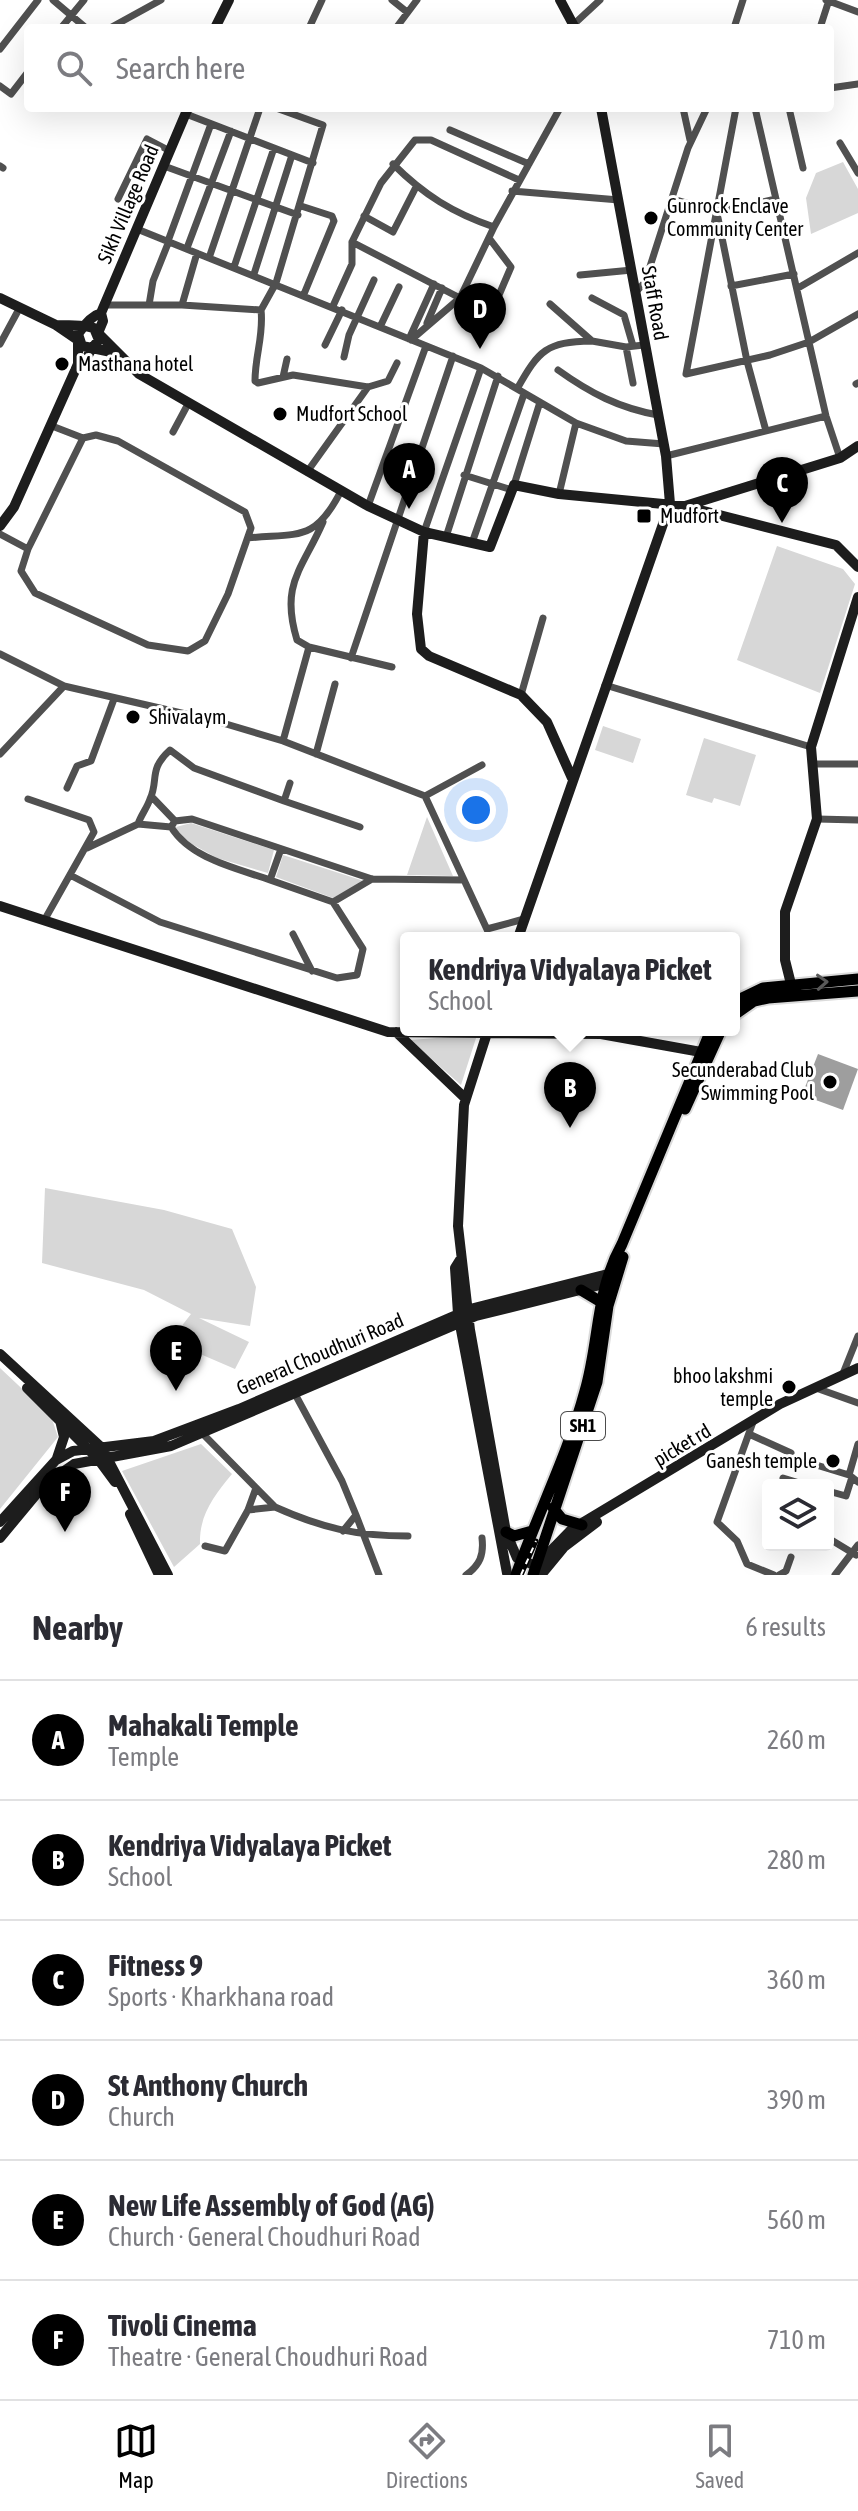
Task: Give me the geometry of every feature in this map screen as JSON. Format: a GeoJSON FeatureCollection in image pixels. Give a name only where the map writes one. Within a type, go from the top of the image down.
{"type":"FeatureCollection","features":[{"type":"Feature","properties":{"kind":"main road"},"geometry":{"type":"LineString","coordinates":[[218,24],[229,0]]}},
{"type":"Feature","properties":{"kind":"main road"},"geometry":{"type":"LineString","coordinates":[[560,0],[572,24]]}},
{"type":"Feature","properties":{"kind":"main road","name":"Sikh Village Road"},"geometry":{"type":"LineString","coordinates":[[103,309],[187,112]]}},
{"type":"Feature","properties":{"kind":"main road","name":"Staff Road"},"geometry":{"type":"LineString","coordinates":[[602,112],[636,292],[634,346],[658,415],[666,456],[670,504]]}},
{"type":"Feature","properties":{"kind":"main road"},"geometry":{"type":"LineString","coordinates":[[0,298],[56,325],[85,347],[116,353]]}},
{"type":"Feature","properties":{"kind":"main road"},"geometry":{"type":"LineString","coordinates":[[1,522],[52,426],[78,364],[78,340],[82,329],[103,309]]}},
{"type":"Feature","properties":{"kind":"main road"},"geometry":{"type":"LineString","coordinates":[[78,364],[85,361],[98,343],[103,309]]}},
{"type":"Feature","properties":{"kind":"main road"},"geometry":{"type":"LineString","coordinates":[[56,325],[82,329],[91,327],[139,374],[368,506],[424,532],[490,547],[513,487],[684,506],[836,545],[858,567]]}},
{"type":"Feature","properties":{"kind":"main road"},"geometry":{"type":"LineString","coordinates":[[684,506],[840,458],[858,446]]}},
{"type":"Feature","properties":{"kind":"main road"},"geometry":{"type":"LineString","coordinates":[[520,932],[670,504]]}},
{"type":"Feature","properties":{"kind":"main road"},"geometry":{"type":"LineString","coordinates":[[424,532],[417,614],[421,649],[429,656],[521,695],[547,722],[572,778]]}},
{"type":"Feature","properties":{"kind":"main road"},"geometry":{"type":"LineString","coordinates":[[791,984],[785,960],[785,912],[817,819],[811,747],[858,597]]}},
{"type":"Feature","properties":{"kind":"main road"},"geometry":{"type":"LineString","coordinates":[[0,906],[400,1032]]}},
{"type":"Feature","properties":{"kind":"main road"},"geometry":{"type":"LineString","coordinates":[[740,999],[763,988],[858,979]]}},
{"type":"Feature","properties":{"kind":"main road"},"geometry":{"type":"LineString","coordinates":[[740,1011],[754,1001],[768,998],[858,991]]}},
{"type":"Feature","properties":{"kind":"main road"},"geometry":{"type":"LineString","coordinates":[[396,1032],[400,1036]]}},
{"type":"Feature","properties":{"kind":"main road"},"geometry":{"type":"LineString","coordinates":[[400,1036],[466,1099]]}},
{"type":"Feature","properties":{"kind":"main road"},"geometry":{"type":"LineString","coordinates":[[486,1036],[466,1099],[458,1226],[460,1260],[465,1268],[464,1317],[509,1574]]}},
{"type":"Feature","properties":{"kind":"main road"},"geometry":{"type":"LineString","coordinates":[[612,1036],[701,1052]]}},
{"type":"Feature","properties":{"kind":"main road","name":"SH1"},"geometry":{"type":"LineString","coordinates":[[509,1574],[521,1561],[579,1414],[590,1375],[601,1302],[708,1036]]}},
{"type":"Feature","properties":{"kind":"main road","name":"SH1"},"geometry":{"type":"LineString","coordinates":[[537,1572],[553,1508],[597,1382],[610,1277],[718,1036]]}},
{"type":"Feature","properties":{"kind":"main road"},"geometry":{"type":"LineString","coordinates":[[464,1317],[581,1290],[610,1277]]}},
{"type":"Feature","properties":{"kind":"main road"},"geometry":{"type":"LineString","coordinates":[[0,1522],[56,1460],[73,1451],[90,1450],[103,1455],[123,1456],[171,1446],[464,1317],[610,1277]]}},
{"type":"Feature","properties":{"kind":"main road"},"geometry":{"type":"LineString","coordinates":[[581,1290],[601,1302]]}},
{"type":"Feature","properties":{"kind":"main road"},"geometry":{"type":"LineString","coordinates":[[464,1317],[510,1547],[521,1561],[537,1572]]}},
{"type":"Feature","properties":{"kind":"main road","name":"General Choudhuri Road"},"geometry":{"type":"LineString","coordinates":[[0,1538],[53,1477],[74,1464],[154,1441],[239,1409],[464,1317]]}},
{"type":"Feature","properties":{"kind":"main road"},"geometry":{"type":"LineString","coordinates":[[0,1354],[103,1455],[117,1473],[168,1575]]}},
{"type":"Feature","properties":{"kind":"main road"},"geometry":{"type":"LineString","coordinates":[[0,1362],[59,1419],[78,1431],[90,1450]]}},
{"type":"Feature","properties":{"kind":"main road","name":"picket rd"},"geometry":{"type":"LineString","coordinates":[[537,1572],[558,1542],[582,1525],[753,1422],[858,1368]]}},
{"type":"Feature","properties":{"kind":"main road"},"geometry":{"type":"LineString","coordinates":[[56,1460],[64,1437],[59,1419]]}},
{"type":"Feature","properties":{"kind":"main road"},"geometry":{"type":"LineString","coordinates":[[103,1455],[159,1575]]}},
{"type":"Feature","properties":{"kind":"main road"},"geometry":{"type":"LineString","coordinates":[[117,1473],[123,1456]]}},
{"type":"Feature","properties":{"kind":"main road"},"geometry":{"type":"LineString","coordinates":[[553,1508],[562,1519],[582,1525]]}},
{"type":"Feature","properties":{"kind":"main road","name":"picket rd"},"geometry":{"type":"LineString","coordinates":[[537,1572],[610,1509]]}},
{"type":"Feature","properties":{"kind":"main road"},"geometry":{"type":"LineString","coordinates":[[506,1532],[514,1536],[532,1531]]}},
{"type":"Feature","properties":{"kind":"street"},"geometry":{"type":"LineString","coordinates":[[0,49],[38,0]]}},
{"type":"Feature","properties":{"kind":"street"},"geometry":{"type":"LineString","coordinates":[[53,0],[81,24]]}},
{"type":"Feature","properties":{"kind":"street"},"geometry":{"type":"LineString","coordinates":[[64,24],[84,0]]}},
{"type":"Feature","properties":{"kind":"street"},"geometry":{"type":"LineString","coordinates":[[117,24],[161,0]]}},
{"type":"Feature","properties":{"kind":"street"},"geometry":{"type":"LineString","coordinates":[[311,24],[322,0]]}},
{"type":"Feature","properties":{"kind":"street"},"geometry":{"type":"LineString","coordinates":[[392,0],[407,12]]}},
{"type":"Feature","properties":{"kind":"street"},"geometry":{"type":"LineString","coordinates":[[399,24],[417,0]]}},
{"type":"Feature","properties":{"kind":"street"},"geometry":{"type":"LineString","coordinates":[[577,24],[600,0]]}},
{"type":"Feature","properties":{"kind":"street"},"geometry":{"type":"LineString","coordinates":[[735,24],[743,0]]}},
{"type":"Feature","properties":{"kind":"street"},"geometry":{"type":"LineString","coordinates":[[821,24],[828,0],[858,12]]}},
{"type":"Feature","properties":{"kind":"street"},"geometry":{"type":"LineString","coordinates":[[0,86],[11,94],[24,77]]}},
{"type":"Feature","properties":{"kind":"street"},"geometry":{"type":"LineString","coordinates":[[834,87],[858,84]]}},
{"type":"Feature","properties":{"kind":"street"},"geometry":{"type":"LineString","coordinates":[[189,112],[211,124],[313,163]]}},
{"type":"Feature","properties":{"kind":"street"},"geometry":{"type":"LineString","coordinates":[[209,258],[259,112]]}},
{"type":"Feature","properties":{"kind":"street"},"geometry":{"type":"LineString","coordinates":[[287,112],[323,125],[276,283],[261,310],[264,334],[255,360],[255,381],[293,375],[368,387],[388,381],[397,363]]}},
{"type":"Feature","properties":{"kind":"street"},"geometry":{"type":"LineString","coordinates":[[410,339],[460,298],[512,191],[558,112]]}},
{"type":"Feature","properties":{"kind":"street"},"geometry":{"type":"LineString","coordinates":[[684,112],[690,140]]}},
{"type":"Feature","properties":{"kind":"street"},"geometry":{"type":"LineString","coordinates":[[636,292],[645,282],[690,140],[705,112]]}},
{"type":"Feature","properties":{"kind":"street"},"geometry":{"type":"LineString","coordinates":[[735,112],[686,374],[747,361],[809,342],[858,314]]}},
{"type":"Feature","properties":{"kind":"street"},"geometry":{"type":"LineString","coordinates":[[756,112],[826,416],[840,458]]}},
{"type":"Feature","properties":{"kind":"street"},"geometry":{"type":"LineString","coordinates":[[790,112],[803,168]]}},
{"type":"Feature","properties":{"kind":"street"},"geometry":{"type":"LineString","coordinates":[[149,305],[153,281],[211,124]]}},
{"type":"Feature","properties":{"kind":"street"},"geometry":{"type":"LineString","coordinates":[[450,130],[529,164]]}},
{"type":"Feature","properties":{"kind":"street"},"geometry":{"type":"LineString","coordinates":[[187,248],[231,131]]}},
{"type":"Feature","properties":{"kind":"street"},"geometry":{"type":"LineString","coordinates":[[333,306],[352,264],[352,242],[364,216],[393,164],[411,143],[423,138],[519,180]]}},
{"type":"Feature","properties":{"kind":"street"},"geometry":{"type":"LineString","coordinates":[[118,199],[147,139],[170,151]]}},
{"type":"Feature","properties":{"kind":"street"},"geometry":{"type":"LineString","coordinates":[[840,143],[858,173]]}},
{"type":"Feature","properties":{"kind":"street"},"geometry":{"type":"LineString","coordinates":[[234,267],[274,148]]}},
{"type":"Feature","properties":{"kind":"street"},"geometry":{"type":"LineString","coordinates":[[254,274],[292,155]]}},
{"type":"Feature","properties":{"kind":"street"},"geometry":{"type":"LineString","coordinates":[[393,164],[416,187],[453,213],[494,227]]}},
{"type":"Feature","properties":{"kind":"street"},"geometry":{"type":"LineString","coordinates":[[164,166],[298,215]]}},
{"type":"Feature","properties":{"kind":"street"},"geometry":{"type":"LineString","coordinates":[[364,216],[393,232],[416,187]]}},
{"type":"Feature","properties":{"kind":"street"},"geometry":{"type":"LineString","coordinates":[[512,191],[619,200]]}},
{"type":"Feature","properties":{"kind":"street"},"geometry":{"type":"LineString","coordinates":[[673,199],[717,212],[776,199]]}},
{"type":"Feature","properties":{"kind":"street"},"geometry":{"type":"LineString","coordinates":[[301,206],[334,218],[304,294]]}},
{"type":"Feature","properties":{"kind":"street"},"geometry":{"type":"LineString","coordinates":[[717,212],[747,361],[766,431]]}},
{"type":"Feature","properties":{"kind":"street"},"geometry":{"type":"LineString","coordinates":[[137,229],[481,368],[576,423],[626,441],[664,444]]}},
{"type":"Feature","properties":{"kind":"street"},"geometry":{"type":"LineString","coordinates":[[489,238],[511,267],[496,302]]}},
{"type":"Feature","properties":{"kind":"street"},"geometry":{"type":"LineString","coordinates":[[352,242],[460,298]]}},
{"type":"Feature","properties":{"kind":"street"},"geometry":{"type":"LineString","coordinates":[[182,305],[197,253]]}},
{"type":"Feature","properties":{"kind":"street"},"geometry":{"type":"LineString","coordinates":[[798,288],[858,253]]}},
{"type":"Feature","properties":{"kind":"street"},"geometry":{"type":"LineString","coordinates":[[580,275],[632,270]]}},
{"type":"Feature","properties":{"kind":"street"},"geometry":{"type":"LineString","coordinates":[[731,286],[794,274]]}},
{"type":"Feature","properties":{"kind":"street"},"geometry":{"type":"LineString","coordinates":[[344,357],[357,316],[374,280]]}},
{"type":"Feature","properties":{"kind":"street"},"geometry":{"type":"LineString","coordinates":[[424,327],[438,286]]}},
{"type":"Feature","properties":{"kind":"street"},"geometry":{"type":"LineString","coordinates":[[410,339],[438,286]]}},
{"type":"Feature","properties":{"kind":"street"},"geometry":{"type":"LineString","coordinates":[[380,327],[399,287]]}},
{"type":"Feature","properties":{"kind":"street"},"geometry":{"type":"LineString","coordinates":[[592,298],[624,315],[634,346],[633,383]]}},
{"type":"Feature","properties":{"kind":"street"},"geometry":{"type":"LineString","coordinates":[[550,304],[587,333],[592,341]]}},
{"type":"Feature","properties":{"kind":"street"},"geometry":{"type":"LineString","coordinates":[[103,309],[182,305],[261,310]]}},
{"type":"Feature","properties":{"kind":"street"},"geometry":{"type":"LineString","coordinates":[[0,344],[19,309]]}},
{"type":"Feature","properties":{"kind":"street"},"geometry":{"type":"LineString","coordinates":[[325,345],[342,310]]}},
{"type":"Feature","properties":{"kind":"street"},"geometry":{"type":"LineString","coordinates":[[472,543],[520,392],[535,360],[553,345],[592,341],[634,346]]}},
{"type":"Feature","properties":{"kind":"street"},"geometry":{"type":"LineString","coordinates":[[368,506],[426,346]]}},
{"type":"Feature","properties":{"kind":"street"},"geometry":{"type":"LineString","coordinates":[[351,658],[453,356]]}},
{"type":"Feature","properties":{"kind":"street"},"geometry":{"type":"LineString","coordinates":[[283,377],[287,359]]}},
{"type":"Feature","properties":{"kind":"street"},"geometry":{"type":"LineString","coordinates":[[424,532],[481,368]]}},
{"type":"Feature","properties":{"kind":"street"},"geometry":{"type":"LineString","coordinates":[[558,370],[591,394],[627,409],[658,415]]}},
{"type":"Feature","properties":{"kind":"street"},"geometry":{"type":"LineString","coordinates":[[446,537],[498,376]]}},
{"type":"Feature","properties":{"kind":"street"},"geometry":{"type":"LineString","coordinates":[[307,472],[368,387]]}},
{"type":"Feature","properties":{"kind":"street"},"geometry":{"type":"LineString","coordinates":[[464,475],[513,487],[540,402]]}},
{"type":"Feature","properties":{"kind":"street"},"geometry":{"type":"LineString","coordinates":[[173,432],[188,404]]}},
{"type":"Feature","properties":{"kind":"street"},"geometry":{"type":"LineString","coordinates":[[666,456],[826,416]]}},
{"type":"Feature","properties":{"kind":"street"},"geometry":{"type":"LineString","coordinates":[[559,494],[576,423]]}},
{"type":"Feature","properties":{"kind":"street"},"geometry":{"type":"LineString","coordinates":[[52,426],[83,438],[96,435],[118,441],[245,512],[251,528],[228,594],[205,641],[188,651],[148,645],[35,593],[21,571],[28,549],[83,438]]}},
{"type":"Feature","properties":{"kind":"street"},"geometry":{"type":"LineString","coordinates":[[341,491],[293,579],[290,595],[297,640],[309,647],[392,667]]}},
{"type":"Feature","properties":{"kind":"street"},"geometry":{"type":"LineString","coordinates":[[248,538],[308,532],[323,522]]}},
{"type":"Feature","properties":{"kind":"street"},"geometry":{"type":"LineString","coordinates":[[0,534],[28,549]]}},
{"type":"Feature","properties":{"kind":"street"},"geometry":{"type":"LineString","coordinates":[[521,695],[543,618]]}},
{"type":"Feature","properties":{"kind":"street"},"geometry":{"type":"LineString","coordinates":[[283,741],[309,647]]}},
{"type":"Feature","properties":{"kind":"street"},"geometry":{"type":"LineString","coordinates":[[0,654],[64,686],[216,721],[283,741],[425,796],[488,932]]}},
{"type":"Feature","properties":{"kind":"street"},"geometry":{"type":"LineString","coordinates":[[316,754],[335,684]]}},
{"type":"Feature","properties":{"kind":"street"},"geometry":{"type":"LineString","coordinates":[[605,685],[811,747]]}},
{"type":"Feature","properties":{"kind":"street"},"geometry":{"type":"LineString","coordinates":[[0,754],[64,686]]}},
{"type":"Feature","properties":{"kind":"street"},"geometry":{"type":"LineString","coordinates":[[67,788],[77,766],[91,761],[114,699]]}},
{"type":"Feature","properties":{"kind":"street"},"geometry":{"type":"LineString","coordinates":[[138,824],[152,797],[152,778],[161,758],[170,750],[194,768],[360,827]]}},
{"type":"Feature","properties":{"kind":"street"},"geometry":{"type":"LineString","coordinates":[[813,764],[858,764]]}},
{"type":"Feature","properties":{"kind":"street"},"geometry":{"type":"LineString","coordinates":[[425,796],[482,765]]}},
{"type":"Feature","properties":{"kind":"street"},"geometry":{"type":"LineString","coordinates":[[284,801],[290,783]]}},
{"type":"Feature","properties":{"kind":"street"},"geometry":{"type":"LineString","coordinates":[[70,875],[160,922],[337,978],[357,975],[363,949],[333,902],[214,859],[181,842],[173,824],[152,797]]}},
{"type":"Feature","properties":{"kind":"street"},"geometry":{"type":"LineString","coordinates":[[28,799],[89,820],[94,832],[45,919]]}},
{"type":"Feature","properties":{"kind":"street"},"geometry":{"type":"LineString","coordinates":[[85,849],[138,824],[173,824],[192,819],[372,879],[464,880]]}},
{"type":"Feature","properties":{"kind":"street"},"geometry":{"type":"LineString","coordinates":[[817,819],[858,820]]}},
{"type":"Feature","properties":{"kind":"street"},"geometry":{"type":"LineString","coordinates":[[270,880],[281,849]]}},
{"type":"Feature","properties":{"kind":"street"},"geometry":{"type":"LineString","coordinates":[[333,902],[372,879]]}},
{"type":"Feature","properties":{"kind":"street"},"geometry":{"type":"LineString","coordinates":[[487,929],[524,919]]}},
{"type":"Feature","properties":{"kind":"street"},"geometry":{"type":"LineString","coordinates":[[293,934],[312,971]]}},
{"type":"Feature","properties":{"kind":"street"},"geometry":{"type":"LineString","coordinates":[[842,1376],[858,1336]]}},
{"type":"Feature","properties":{"kind":"street"},"geometry":{"type":"LineString","coordinates":[[816,1388],[858,1403]]}},
{"type":"Feature","properties":{"kind":"street"},"geometry":{"type":"LineString","coordinates":[[295,1394],[342,1481],[379,1575]]}},
{"type":"Feature","properties":{"kind":"street"},"geometry":{"type":"LineString","coordinates":[[753,1422],[717,1522],[737,1541],[747,1564],[777,1575],[786,1571],[791,1557]]}},
{"type":"Feature","properties":{"kind":"street"},"geometry":{"type":"LineString","coordinates":[[202,1433],[275,1507],[314,1524],[363,1536],[408,1536]]}},
{"type":"Feature","properties":{"kind":"street"},"geometry":{"type":"LineString","coordinates":[[749,1434],[791,1453]]}},
{"type":"Feature","properties":{"kind":"street"},"geometry":{"type":"LineString","coordinates":[[834,1493],[846,1496],[853,1478],[858,1444]]}},
{"type":"Feature","properties":{"kind":"street"},"geometry":{"type":"LineString","coordinates":[[813,1464],[853,1478]]}},
{"type":"Feature","properties":{"kind":"street"},"geometry":{"type":"LineString","coordinates":[[205,1546],[225,1551],[248,1510],[256,1488]]}},
{"type":"Feature","properties":{"kind":"street"},"geometry":{"type":"LineString","coordinates":[[248,1510],[275,1507]]}},
{"type":"Feature","properties":{"kind":"street"},"geometry":{"type":"LineString","coordinates":[[343,1531],[356,1515]]}},
{"type":"Feature","properties":{"kind":"street"},"geometry":{"type":"LineString","coordinates":[[466,1575],[478,1565],[484,1551],[482,1538]]}},
{"type":"Feature","properties":{"kind":"street"},"geometry":{"type":"LineString","coordinates":[[834,1542],[856,1555]]}},
{"type":"Feature","properties":{"kind":"street"},"geometry":{"type":"LineString","coordinates":[[835,1575],[856,1555],[858,1545]]}},
{"type":"Feature","properties":{"kind":"shaded area"},"geometry":{"type":"Polygon","coordinates":[[[843,162],[858,189],[858,213],[811,234],[806,198],[816,173],[843,162]]]}},
{"type":"Feature","properties":{"kind":"shaded area"},"geometry":{"type":"Polygon","coordinates":[[[777,546],[843,569],[855,584],[820,693],[737,660],[777,546]]]}},
{"type":"Feature","properties":{"kind":"shaded area"},"geometry":{"type":"Polygon","coordinates":[[[603,726],[641,739],[633,763],[595,750],[603,726]]]}},
{"type":"Feature","properties":{"kind":"shaded area"},"geometry":{"type":"Polygon","coordinates":[[[704,738],[756,755],[740,806],[714,798],[712,803],[686,795],[704,738]]]}},
{"type":"Feature","properties":{"kind":"shaded area"},"geometry":{"type":"Polygon","coordinates":[[[427,817],[453,876],[407,875],[427,817]]]}},
{"type":"Feature","properties":{"kind":"shaded area"},"geometry":{"type":"Polygon","coordinates":[[[191,823],[274,850],[268,873],[217,858],[181,838],[176,827],[191,823]]]}},
{"type":"Feature","properties":{"kind":"shaded area"},"geometry":{"type":"Polygon","coordinates":[[[283,855],[364,881],[333,898],[276,877],[283,855]]]}},
{"type":"Feature","properties":{"kind":"shaded area"},"geometry":{"type":"Polygon","coordinates":[[[477,1036],[461,1085],[410,1040],[477,1036]]]}},
{"type":"Feature","properties":{"kind":"shaded area","name":"Secunderabad Club Swimming Pool"},"geometry":{"type":"Polygon","coordinates":[[[818,1054],[858,1069],[843,1110],[802,1095],[818,1054]]]}},
{"type":"Feature","properties":{"kind":"shaded area"},"geometry":{"type":"Polygon","coordinates":[[[45,1188],[164,1210],[232,1229],[256,1287],[250,1326],[199,1318],[249,1342],[235,1369],[170,1341],[191,1314],[144,1290],[42,1263],[45,1188]]]}},
{"type":"Feature","properties":{"kind":"shaded area"},"geometry":{"type":"Polygon","coordinates":[[[0,1368],[51,1416],[58,1437],[0,1509],[0,1368]]]}},
{"type":"Feature","properties":{"kind":"shaded area"},"geometry":{"type":"Polygon","coordinates":[[[201,1444],[232,1474],[205,1515],[200,1544],[174,1567],[122,1471],[201,1444]]]}},
{"type":"Feature","properties":{"kind":"railway"},"geometry":{"type":"LineString","coordinates":[[521,1575],[536,1541]]}},
{"type":"Feature","properties":{"kind":"place","name":"Gunrock Enclave Community Center"},"geometry":{"type":"Point","coordinates":[651,218]}},
{"type":"Feature","properties":{"kind":"place","name":"St Anthony Church"},"geometry":{"type":"Point","coordinates":[480,349]}},
{"type":"Feature","properties":{"kind":"place","name":"Masthana hotel"},"geometry":{"type":"Point","coordinates":[62,364]}},
{"type":"Feature","properties":{"kind":"place","name":"Mudfort School"},"geometry":{"type":"Point","coordinates":[280,414]}},
{"type":"Feature","properties":{"kind":"place","name":"Mahakali Temple"},"geometry":{"type":"Point","coordinates":[409,509]}},
{"type":"Feature","properties":{"kind":"place","name":"Mudfort"},"geometry":{"type":"Point","coordinates":[644,516]}},
{"type":"Feature","properties":{"kind":"place","name":"Fitness 9"},"geometry":{"type":"Point","coordinates":[782,523]}},
{"type":"Feature","properties":{"kind":"place","name":"Shivalaym"},"geometry":{"type":"Point","coordinates":[133,717]}},
{"type":"Feature","properties":{"kind":"place","name":"Secunderabad Club Swimming Pool"},"geometry":{"type":"Point","coordinates":[830,1082]}},
{"type":"Feature","properties":{"kind":"place","name":"Kendriya Vidyalaya Picket"},"geometry":{"type":"Point","coordinates":[570,1128]}},
{"type":"Feature","properties":{"kind":"place","name":"bhoo lakshmi temple"},"geometry":{"type":"Point","coordinates":[789,1387]}},
{"type":"Feature","properties":{"kind":"place","name":"New Life Assembly of God (AG)"},"geometry":{"type":"Point","coordinates":[176,1391]}},
{"type":"Feature","properties":{"kind":"place","name":"Ganesh temple"},"geometry":{"type":"Point","coordinates":[833,1461]}},
{"type":"Feature","properties":{"kind":"place","name":"Tivoli Cinema"},"geometry":{"type":"Point","coordinates":[65,1532]}}]}
